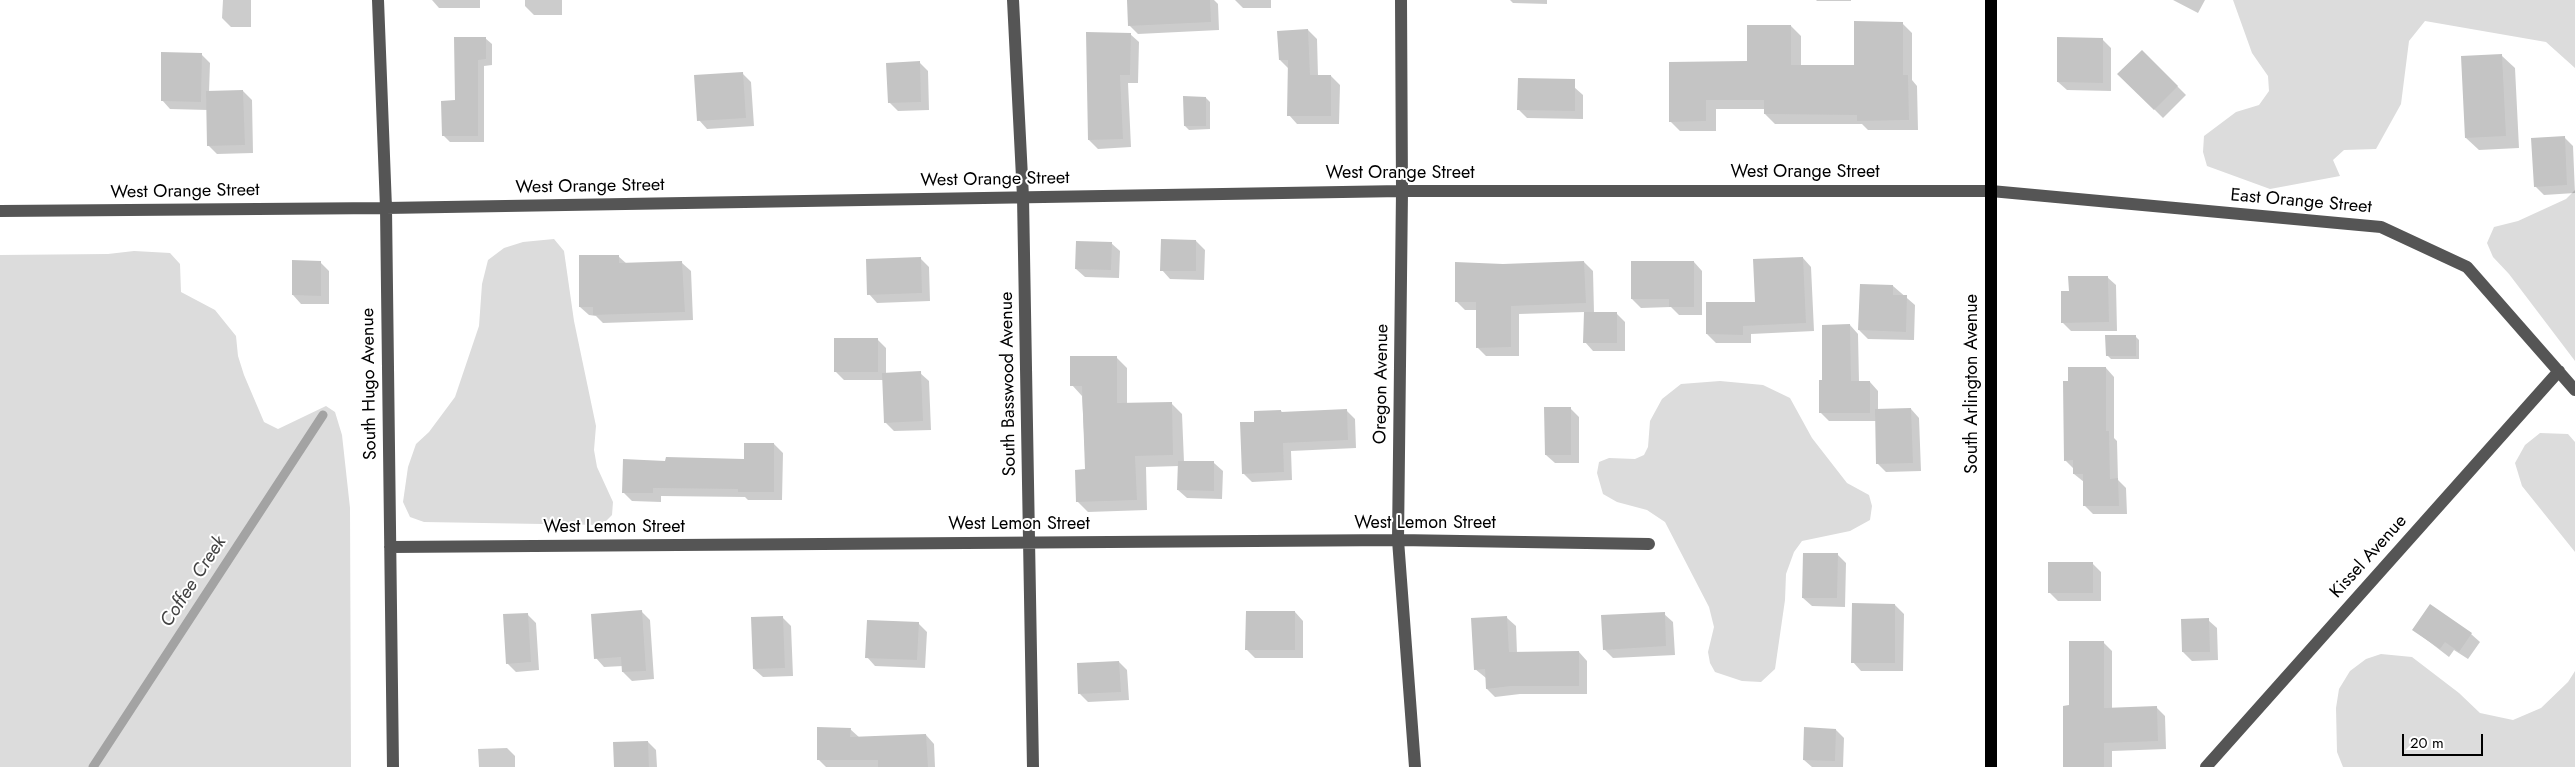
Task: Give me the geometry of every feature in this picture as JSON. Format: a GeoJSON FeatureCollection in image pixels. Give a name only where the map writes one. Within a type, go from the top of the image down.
{"type":"FeatureCollection","features":[{"type":"Feature","properties":{"kind":"main road","name":"South Arlington Avenue"},"geometry":{"type":"LineString","coordinates":[[1991,0],[1991,767]]}},
{"type":"Feature","properties":{"kind":"street","name":"South Hugo Avenue"},"geometry":{"type":"LineString","coordinates":[[378,0],[386,208],[393,767]]}},
{"type":"Feature","properties":{"kind":"street","name":"South Basswood Avenue"},"geometry":{"type":"LineString","coordinates":[[1013,0],[1023,197],[1030,543],[1032,767]]}},
{"type":"Feature","properties":{"kind":"street","name":"Oregon Avenue"},"geometry":{"type":"LineString","coordinates":[[1401,0],[1402,191],[1398,540],[1415,767]]}},
{"type":"Feature","properties":{"kind":"street","name":"West Orange Street"},"geometry":{"type":"LineString","coordinates":[[0,211],[386,208],[1402,191],[1991,191]]}},
{"type":"Feature","properties":{"kind":"street","name":"East Orange Street"},"geometry":{"type":"LineString","coordinates":[[1991,191],[2381,227],[2467,267],[2575,390]]}},
{"type":"Feature","properties":{"kind":"street","name":"Kissel Avenue"},"geometry":{"type":"LineString","coordinates":[[2206,767],[2559,370]]}},
{"type":"Feature","properties":{"kind":"street","name":"West Lemon Street"},"geometry":{"type":"LineString","coordinates":[[390,547],[1398,540],[1649,544]]}},
{"type":"Feature","properties":{"kind":"shaded area"},"geometry":{"type":"Polygon","coordinates":[[[2233,0],[2575,0],[2575,68],[2546,42],[2425,21],[2409,41],[2401,104],[2376,149],[2344,150],[2333,160],[2340,176],[2270,189],[2207,166],[2203,152],[2204,136],[2236,112],[2259,105],[2269,91],[2268,76],[2252,53],[2233,0]]]}},
{"type":"Feature","properties":{"kind":"shaded area"},"geometry":{"type":"Polygon","coordinates":[[[2575,190],[2575,361],[2509,274],[2493,257],[2487,243],[2494,227],[2518,221],[2566,199],[2575,190]]]}},
{"type":"Feature","properties":{"kind":"shaded area"},"geometry":{"type":"Polygon","coordinates":[[[554,239],[564,251],[574,321],[596,426],[594,450],[597,467],[613,502],[612,515],[602,525],[424,522],[410,517],[403,502],[408,467],[416,444],[429,432],[455,397],[479,326],[482,284],[488,260],[504,248],[523,242],[554,239]]]}},
{"type":"Feature","properties":{"kind":"shaded area"},"geometry":{"type":"Polygon","coordinates":[[[134,251],[170,253],[180,264],[181,292],[215,310],[236,336],[238,356],[244,375],[264,422],[278,429],[326,406],[335,412],[342,435],[350,508],[351,767],[0,767],[0,255],[108,254],[134,251]]]}},
{"type":"Feature","properties":{"kind":"shaded area"},"geometry":{"type":"Polygon","coordinates":[[[1720,381],[1763,385],[1790,398],[1812,438],[1847,483],[1869,495],[1872,506],[1870,520],[1850,531],[1802,541],[1794,552],[1786,574],[1785,600],[1775,669],[1761,682],[1742,681],[1715,672],[1710,663],[1708,652],[1714,627],[1709,607],[1665,522],[1647,510],[1617,502],[1603,494],[1597,473],[1599,462],[1609,458],[1635,459],[1644,455],[1648,447],[1650,421],[1662,399],[1681,384],[1720,381]]]}},
{"type":"Feature","properties":{"kind":"shaded area"},"geometry":{"type":"Polygon","coordinates":[[[2540,433],[2568,434],[2575,442],[2575,552],[2522,486],[2515,463],[2525,445],[2540,433]]]}},
{"type":"Feature","properties":{"kind":"shaded area"},"geometry":{"type":"Polygon","coordinates":[[[2381,654],[2412,657],[2459,693],[2480,713],[2513,720],[2541,708],[2568,682],[2575,671],[2575,767],[2343,767],[2337,752],[2336,708],[2339,689],[2350,671],[2366,659],[2381,654]]]}},
{"type":"Feature","properties":{"kind":"building"},"geometry":{"type":"Polygon","coordinates":[[[1127,0],[1210,0],[1211,22],[1128,26],[1127,0]]]}},
{"type":"Feature","properties":{"kind":"building"},"geometry":{"type":"Polygon","coordinates":[[[1854,21],[1903,22],[1903,75],[1908,75],[1909,120],[1857,121],[1857,115],[1764,114],[1764,100],[1706,100],[1706,121],[1669,122],[1669,62],[1747,61],[1747,25],[1791,25],[1791,65],[1854,65],[1854,21]]]}},
{"type":"Feature","properties":{"kind":"building"},"geometry":{"type":"Polygon","coordinates":[[[1308,29],[1310,75],[1331,75],[1331,116],[1287,116],[1288,60],[1279,60],[1277,31],[1308,29]]]}},
{"type":"Feature","properties":{"kind":"building"},"geometry":{"type":"Polygon","coordinates":[[[1086,32],[1131,33],[1130,75],[1120,75],[1123,139],[1088,140],[1086,32]]]}},
{"type":"Feature","properties":{"kind":"building"},"geometry":{"type":"Polygon","coordinates":[[[454,37],[486,37],[486,59],[478,60],[478,136],[442,136],[441,101],[455,100],[454,37]]]}},
{"type":"Feature","properties":{"kind":"building"},"geometry":{"type":"Polygon","coordinates":[[[2057,37],[2103,38],[2103,83],[2057,82],[2057,37]]]}},
{"type":"Feature","properties":{"kind":"building"},"geometry":{"type":"Polygon","coordinates":[[[2142,50],[2178,86],[2154,110],[2117,74],[2142,50]]]}},
{"type":"Feature","properties":{"kind":"building"},"geometry":{"type":"Polygon","coordinates":[[[161,52],[202,53],[201,102],[161,101],[161,52]]]}},
{"type":"Feature","properties":{"kind":"building"},"geometry":{"type":"Polygon","coordinates":[[[2502,54],[2506,136],[2465,138],[2461,56],[2502,54]]]}},
{"type":"Feature","properties":{"kind":"building"},"geometry":{"type":"Polygon","coordinates":[[[920,61],[921,102],[888,103],[886,63],[920,61]]]}},
{"type":"Feature","properties":{"kind":"building"},"geometry":{"type":"Polygon","coordinates":[[[743,72],[746,118],[697,121],[694,75],[743,72]]]}},
{"type":"Feature","properties":{"kind":"building"},"geometry":{"type":"Polygon","coordinates":[[[1518,78],[1575,79],[1575,111],[1517,110],[1518,78]]]}},
{"type":"Feature","properties":{"kind":"building"},"geometry":{"type":"Polygon","coordinates":[[[243,90],[245,145],[207,146],[206,91],[243,90]]]}},
{"type":"Feature","properties":{"kind":"building"},"geometry":{"type":"Polygon","coordinates":[[[1183,96],[1206,97],[1206,126],[1184,126],[1183,96]]]}},
{"type":"Feature","properties":{"kind":"building"},"geometry":{"type":"Polygon","coordinates":[[[2565,136],[2567,185],[2534,187],[2531,138],[2565,136]]]}},
{"type":"Feature","properties":{"kind":"building"},"geometry":{"type":"Polygon","coordinates":[[[1161,239],[1196,240],[1196,271],[1160,271],[1161,239]]]}},
{"type":"Feature","properties":{"kind":"building"},"geometry":{"type":"Polygon","coordinates":[[[1076,241],[1112,242],[1111,270],[1075,269],[1076,241]]]}},
{"type":"Feature","properties":{"kind":"building"},"geometry":{"type":"Polygon","coordinates":[[[579,255],[619,255],[619,263],[682,261],[685,312],[593,315],[593,307],[579,307],[579,255]]]}},
{"type":"Feature","properties":{"kind":"building"},"geometry":{"type":"Polygon","coordinates":[[[921,257],[922,293],[867,295],[866,259],[921,257]]]}},
{"type":"Feature","properties":{"kind":"building"},"geometry":{"type":"Polygon","coordinates":[[[1803,257],[1806,323],[1743,326],[1743,335],[1706,334],[1706,302],[1755,302],[1753,259],[1803,257]]]}},
{"type":"Feature","properties":{"kind":"building"},"geometry":{"type":"Polygon","coordinates":[[[292,260],[321,261],[321,296],[292,295],[292,260]]]}},
{"type":"Feature","properties":{"kind":"building"},"geometry":{"type":"Polygon","coordinates":[[[1584,261],[1586,303],[1511,306],[1511,347],[1476,348],[1476,302],[1455,302],[1455,262],[1503,264],[1584,261]]]}},
{"type":"Feature","properties":{"kind":"building"},"geometry":{"type":"Polygon","coordinates":[[[1631,261],[1694,261],[1694,307],[1669,307],[1669,299],[1631,299],[1631,261]]]}},
{"type":"Feature","properties":{"kind":"building"},"geometry":{"type":"Polygon","coordinates":[[[2068,276],[2108,276],[2109,322],[2061,323],[2061,291],[2069,291],[2068,276]]]}},
{"type":"Feature","properties":{"kind":"building"},"geometry":{"type":"Polygon","coordinates":[[[1860,284],[1893,285],[1893,295],[1907,295],[1906,332],[1858,330],[1860,284]]]}},
{"type":"Feature","properties":{"kind":"building"},"geometry":{"type":"Polygon","coordinates":[[[1584,312],[1617,312],[1617,343],[1583,343],[1584,312]]]}},
{"type":"Feature","properties":{"kind":"building"},"geometry":{"type":"Polygon","coordinates":[[[1850,324],[1851,381],[1870,381],[1870,413],[1819,413],[1819,380],[1822,380],[1822,325],[1850,324]]]}},
{"type":"Feature","properties":{"kind":"building"},"geometry":{"type":"Polygon","coordinates":[[[2105,335],[2136,335],[2136,356],[2106,356],[2105,335]]]}},
{"type":"Feature","properties":{"kind":"building"},"geometry":{"type":"Polygon","coordinates":[[[834,338],[878,338],[878,372],[834,372],[834,338]]]}},
{"type":"Feature","properties":{"kind":"building"},"geometry":{"type":"Polygon","coordinates":[[[1070,356],[1117,356],[1117,403],[1172,402],[1173,455],[1135,456],[1137,500],[1076,502],[1075,470],[1085,469],[1082,386],[1070,386],[1070,356]]]}},
{"type":"Feature","properties":{"kind":"building"},"geometry":{"type":"Polygon","coordinates":[[[2068,367],[2106,367],[2106,431],[2109,431],[2110,479],[2118,478],[2119,506],[2083,506],[2083,474],[2073,474],[2073,460],[2064,461],[2063,381],[2068,381],[2068,367]]]}},
{"type":"Feature","properties":{"kind":"building"},"geometry":{"type":"Polygon","coordinates":[[[921,371],[923,421],[884,423],[882,373],[921,371]]]}},
{"type":"Feature","properties":{"kind":"building"},"geometry":{"type":"Polygon","coordinates":[[[1544,407],[1571,407],[1571,455],[1545,455],[1544,407]]]}},
{"type":"Feature","properties":{"kind":"building"},"geometry":{"type":"Polygon","coordinates":[[[1911,408],[1913,463],[1876,464],[1875,409],[1911,408]]]}},
{"type":"Feature","properties":{"kind":"building"},"geometry":{"type":"Polygon","coordinates":[[[1347,409],[1348,440],[1283,443],[1284,472],[1242,474],[1240,422],[1254,422],[1254,411],[1281,410],[1281,412],[1347,409]]]}},
{"type":"Feature","properties":{"kind":"building"},"geometry":{"type":"Polygon","coordinates":[[[744,443],[774,443],[774,492],[738,492],[738,489],[653,488],[653,493],[622,493],[623,459],[665,461],[666,457],[744,459],[744,443]]]}},
{"type":"Feature","properties":{"kind":"building"},"geometry":{"type":"Polygon","coordinates":[[[1178,461],[1214,461],[1214,491],[1177,490],[1178,461]]]}},
{"type":"Feature","properties":{"kind":"building"},"geometry":{"type":"Polygon","coordinates":[[[1803,553],[1838,553],[1837,598],[1802,598],[1803,553]]]}},
{"type":"Feature","properties":{"kind":"building"},"geometry":{"type":"Polygon","coordinates":[[[2048,562],[2093,562],[2093,593],[2048,593],[2048,562]]]}},
{"type":"Feature","properties":{"kind":"building"},"geometry":{"type":"Polygon","coordinates":[[[1852,603],[1895,604],[1895,663],[1851,663],[1852,603]]]}},
{"type":"Feature","properties":{"kind":"building"},"geometry":{"type":"Polygon","coordinates":[[[2430,604],[2472,633],[2459,652],[2445,642],[2440,649],[2412,630],[2430,604]]]}},
{"type":"Feature","properties":{"kind":"building"},"geometry":{"type":"Polygon","coordinates":[[[642,610],[646,671],[622,672],[621,657],[594,659],[591,614],[642,610]]]}},
{"type":"Feature","properties":{"kind":"building"},"geometry":{"type":"Polygon","coordinates":[[[1246,611],[1295,611],[1295,650],[1245,650],[1246,611]]]}},
{"type":"Feature","properties":{"kind":"building"},"geometry":{"type":"Polygon","coordinates":[[[1665,612],[1666,646],[1603,650],[1601,615],[1665,612]]]}},
{"type":"Feature","properties":{"kind":"building"},"geometry":{"type":"Polygon","coordinates":[[[528,613],[531,662],[506,664],[503,614],[528,613]]]}},
{"type":"Feature","properties":{"kind":"building"},"geometry":{"type":"Polygon","coordinates":[[[783,616],[785,668],[753,669],[751,617],[783,616]]]}},
{"type":"Feature","properties":{"kind":"building"},"geometry":{"type":"Polygon","coordinates":[[[1507,616],[1509,652],[1579,651],[1579,686],[1511,686],[1486,689],[1485,669],[1474,670],[1471,618],[1507,616]]]}},
{"type":"Feature","properties":{"kind":"building"},"geometry":{"type":"Polygon","coordinates":[[[2209,618],[2210,652],[2182,652],[2181,619],[2209,618]]]}},
{"type":"Feature","properties":{"kind":"building"},"geometry":{"type":"Polygon","coordinates":[[[867,620],[919,622],[917,660],[865,658],[867,620]]]}},
{"type":"Feature","properties":{"kind":"building"},"geometry":{"type":"Polygon","coordinates":[[[2069,641],[2104,641],[2104,708],[2157,706],[2158,741],[2104,743],[2104,767],[2063,767],[2063,706],[2069,705],[2069,641]]]}},
{"type":"Feature","properties":{"kind":"building"},"geometry":{"type":"Polygon","coordinates":[[[1119,661],[1121,692],[1078,694],[1077,663],[1119,661]]]}},
{"type":"Feature","properties":{"kind":"building"},"geometry":{"type":"Polygon","coordinates":[[[817,727],[851,728],[850,737],[926,734],[928,767],[878,767],[878,760],[817,760],[817,727]]]}},
{"type":"Feature","properties":{"kind":"building"},"geometry":{"type":"Polygon","coordinates":[[[1804,727],[1836,729],[1835,761],[1803,760],[1804,727]]]}},
{"type":"Feature","properties":{"kind":"building"},"geometry":{"type":"Polygon","coordinates":[[[648,741],[649,767],[614,767],[613,742],[648,741]]]}},
{"type":"Feature","properties":{"kind":"waterway","name":"Coffee Creek"},"geometry":{"type":"LineString","coordinates":[[93,767],[323,415]]}}]}
